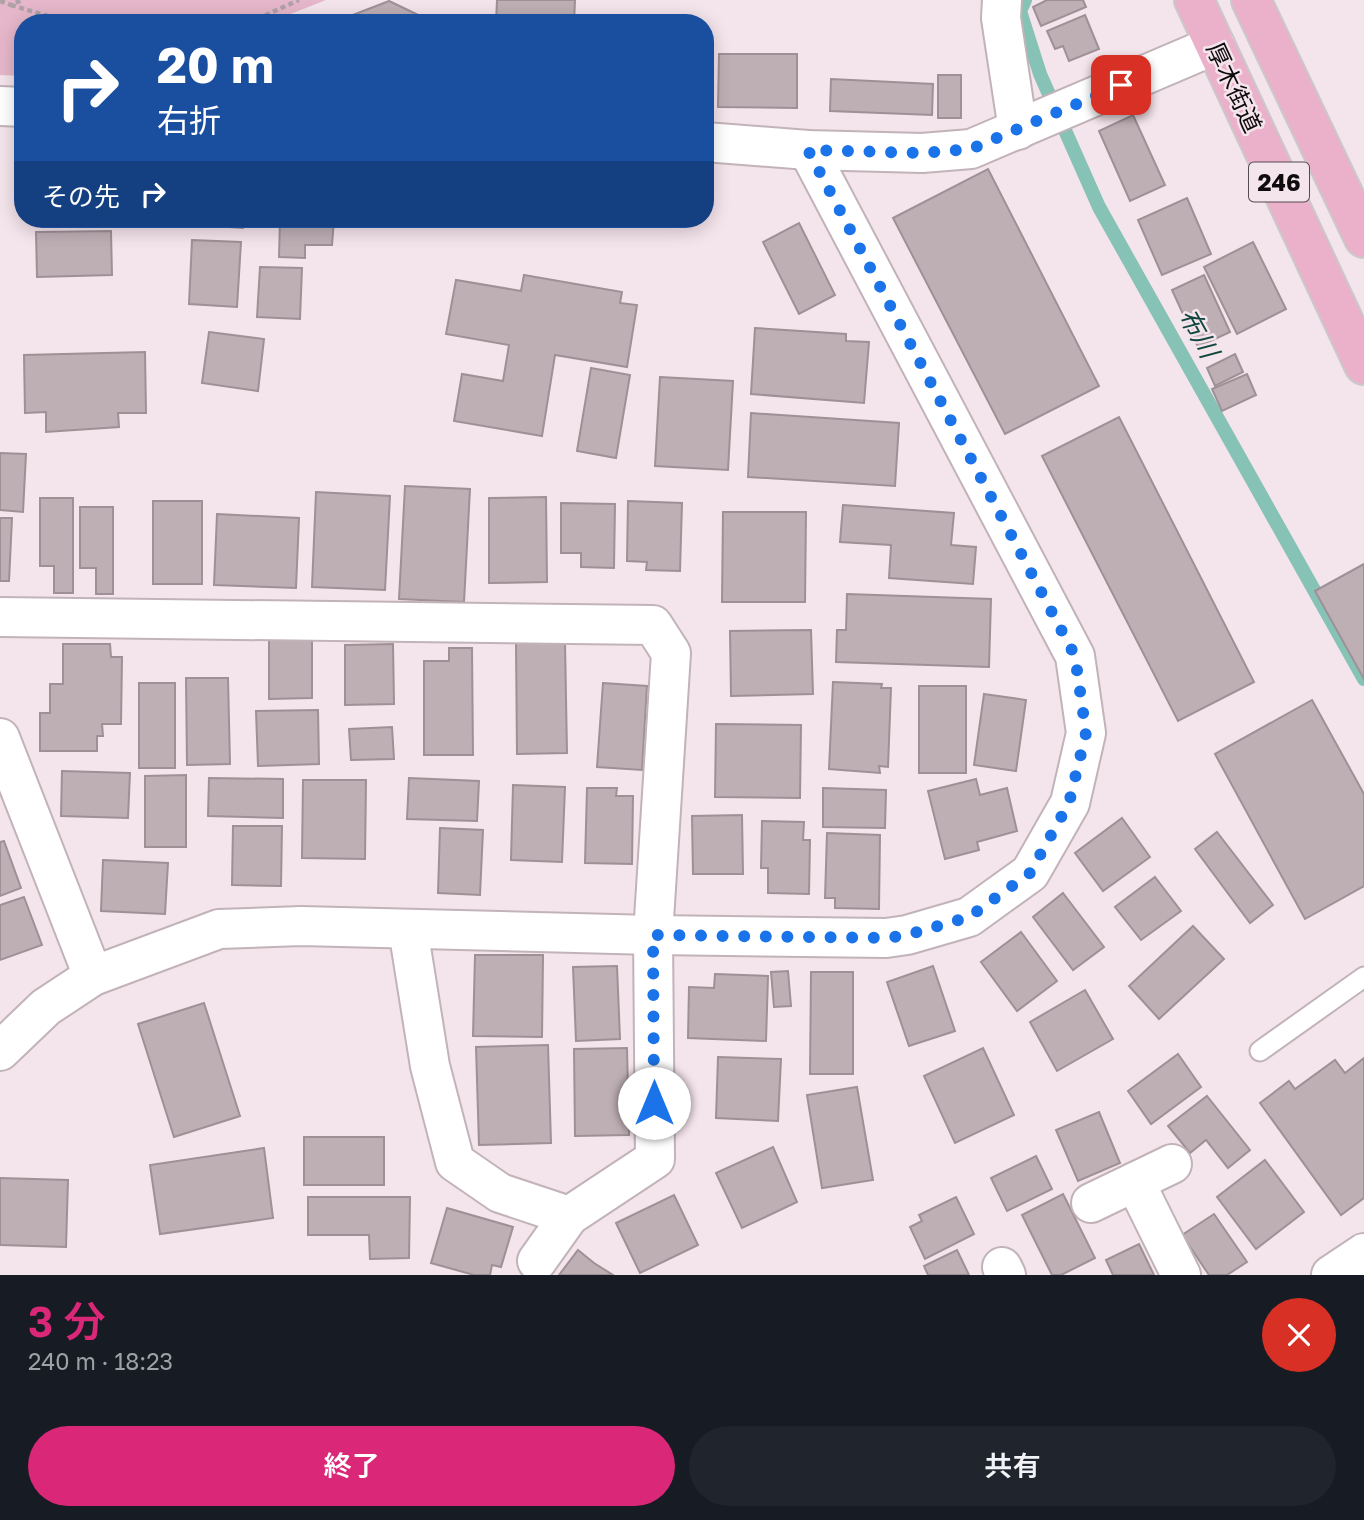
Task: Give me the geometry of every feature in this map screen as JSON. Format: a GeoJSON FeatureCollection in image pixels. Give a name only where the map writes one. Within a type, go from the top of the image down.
{"type":"FeatureCollection","features":[{"type":"Feature","properties":{"kind":"highway","name":"厚木街道"},"geometry":{"type":"LineString","coordinates":[[1194,0],[1364,365]]}},
{"type":"Feature","properties":{"kind":"highway","name":"246"},"geometry":{"type":"LineString","coordinates":[[1251,0],[1364,238]]}},
{"type":"Feature","properties":{"kind":"street"},"geometry":{"type":"LineString","coordinates":[[1002,0],[1001,18],[1022,127]]}},
{"type":"Feature","properties":{"kind":"street"},"geometry":{"type":"LineString","coordinates":[[714,143],[808,150],[922,153],[971,149],[1215,45]]}},
{"type":"Feature","properties":{"kind":"street"},"geometry":{"type":"LineString","coordinates":[[0,1051],[46,1007],[93,976],[219,929],[301,926],[886,938],[907,935],[969,917],[1030,873],[1069,803],[1086,733],[1075,656],[808,150]]}},
{"type":"Feature","properties":{"kind":"street"},"geometry":{"type":"LineString","coordinates":[[0,617],[653,625],[671,653],[653,935],[655,1159],[569,1216],[537,1261]]}},
{"type":"Feature","properties":{"kind":"street"},"geometry":{"type":"LineString","coordinates":[[0,738],[93,976]]}},
{"type":"Feature","properties":{"kind":"street"},"geometry":{"type":"LineString","coordinates":[[408,929],[430,1066],[455,1162],[500,1193],[569,1216]]}},
{"type":"Feature","properties":{"kind":"street"},"geometry":{"type":"LineString","coordinates":[[1091,1203],[1172,1164]]}},
{"type":"Feature","properties":{"kind":"street"},"geometry":{"type":"LineString","coordinates":[[1135,1182],[1181,1275]]}},
{"type":"Feature","properties":{"kind":"street"},"geometry":{"type":"LineString","coordinates":[[1331,1275],[1364,1253]]}},
{"type":"Feature","properties":{"kind":"lane"},"geometry":{"type":"LineString","coordinates":[[1259,1051],[1364,977]]}},
{"type":"Feature","properties":{"kind":"path"},"geometry":{"type":"LineString","coordinates":[[11,5],[22,0]]}},
{"type":"Feature","properties":{"kind":"path"},"geometry":{"type":"LineString","coordinates":[[268,14],[299,0]]}},
{"type":"Feature","properties":{"kind":"path"},"geometry":{"type":"LineString","coordinates":[[0,1],[41,14]]}},
{"type":"Feature","properties":{"kind":"shaded area"},"geometry":{"type":"Polygon","coordinates":[[[0,0],[326,0],[291,14],[14,14],[14,76],[0,75],[0,0]]]}},
{"type":"Feature","properties":{"kind":"building"},"geometry":{"type":"Polygon","coordinates":[[[497,0],[575,0],[574,14],[496,14],[497,0]]]}},
{"type":"Feature","properties":{"kind":"building"},"geometry":{"type":"Polygon","coordinates":[[[1047,0],[1083,0],[1086,7],[1041,26],[1033,7],[1047,0]]]}},
{"type":"Feature","properties":{"kind":"building"},"geometry":{"type":"Polygon","coordinates":[[[389,1],[416,14],[355,14],[389,1]]]}},
{"type":"Feature","properties":{"kind":"building"},"geometry":{"type":"Polygon","coordinates":[[[1085,15],[1099,49],[1069,61],[1063,46],[1055,49],[1047,31],[1085,15]]]}},
{"type":"Feature","properties":{"kind":"building"},"geometry":{"type":"Polygon","coordinates":[[[719,54],[797,54],[797,108],[718,107],[719,54]]]}},
{"type":"Feature","properties":{"kind":"building"},"geometry":{"type":"Polygon","coordinates":[[[938,75],[961,75],[961,118],[938,118],[938,75]]]}},
{"type":"Feature","properties":{"kind":"building"},"geometry":{"type":"Polygon","coordinates":[[[831,79],[933,84],[932,115],[830,111],[831,79]]]}},
{"type":"Feature","properties":{"kind":"building"},"geometry":{"type":"Polygon","coordinates":[[[1133,115],[1165,185],[1130,201],[1099,131],[1133,115]]]}},
{"type":"Feature","properties":{"kind":"building"},"geometry":{"type":"Polygon","coordinates":[[[988,169],[1099,386],[1005,434],[893,218],[988,169]]]}},
{"type":"Feature","properties":{"kind":"building"},"geometry":{"type":"Polygon","coordinates":[[[1187,198],[1211,254],[1162,275],[1138,220],[1187,198]]]}},
{"type":"Feature","properties":{"kind":"building"},"geometry":{"type":"Polygon","coordinates":[[[799,223],[835,295],[799,314],[763,242],[799,223]]]}},
{"type":"Feature","properties":{"kind":"building"},"geometry":{"type":"Polygon","coordinates":[[[280,228],[333,228],[332,245],[305,245],[305,258],[279,257],[280,228]]]}},
{"type":"Feature","properties":{"kind":"building"},"geometry":{"type":"Polygon","coordinates":[[[111,231],[112,275],[37,277],[36,232],[111,231]]]}},
{"type":"Feature","properties":{"kind":"building"},"geometry":{"type":"Polygon","coordinates":[[[192,240],[241,242],[237,307],[189,304],[192,240]]]}},
{"type":"Feature","properties":{"kind":"building"},"geometry":{"type":"Polygon","coordinates":[[[1253,242],[1286,309],[1237,334],[1204,267],[1253,242]]]}},
{"type":"Feature","properties":{"kind":"building"},"geometry":{"type":"Polygon","coordinates":[[[260,267],[302,268],[300,319],[257,317],[260,267]]]}},
{"type":"Feature","properties":{"kind":"building"},"geometry":{"type":"Polygon","coordinates":[[[524,275],[622,292],[620,303],[637,305],[627,367],[555,355],[542,436],[454,421],[462,374],[503,381],[509,345],[446,334],[456,280],[521,291],[524,275]]]}},
{"type":"Feature","properties":{"kind":"building"},"geometry":{"type":"Polygon","coordinates":[[[1204,275],[1230,332],[1198,347],[1172,290],[1204,275]]]}},
{"type":"Feature","properties":{"kind":"building"},"geometry":{"type":"Polygon","coordinates":[[[755,328],[846,334],[846,341],[869,342],[864,403],[751,394],[755,328]]]}},
{"type":"Feature","properties":{"kind":"building"},"geometry":{"type":"Polygon","coordinates":[[[209,332],[264,339],[258,391],[202,383],[209,332]]]}},
{"type":"Feature","properties":{"kind":"building"},"geometry":{"type":"Polygon","coordinates":[[[145,352],[146,413],[118,413],[119,427],[46,432],[46,412],[25,413],[24,355],[145,352]]]}},
{"type":"Feature","properties":{"kind":"building"},"geometry":{"type":"Polygon","coordinates":[[[1235,354],[1243,372],[1215,386],[1207,368],[1235,354]]]}},
{"type":"Feature","properties":{"kind":"building"},"geometry":{"type":"Polygon","coordinates":[[[591,368],[630,375],[616,458],[577,451],[591,368]]]}},
{"type":"Feature","properties":{"kind":"building"},"geometry":{"type":"Polygon","coordinates":[[[1247,374],[1256,395],[1222,411],[1212,389],[1247,374]]]}},
{"type":"Feature","properties":{"kind":"building"},"geometry":{"type":"Polygon","coordinates":[[[660,377],[733,381],[728,470],[655,466],[660,377]]]}},
{"type":"Feature","properties":{"kind":"building"},"geometry":{"type":"Polygon","coordinates":[[[751,413],[899,423],[895,486],[748,477],[751,413]]]}},
{"type":"Feature","properties":{"kind":"building"},"geometry":{"type":"Polygon","coordinates":[[[1119,417],[1254,682],[1178,721],[1042,456],[1119,417]]]}},
{"type":"Feature","properties":{"kind":"building"},"geometry":{"type":"Polygon","coordinates":[[[0,453],[26,454],[23,512],[0,510],[0,453]]]}},
{"type":"Feature","properties":{"kind":"building"},"geometry":{"type":"Polygon","coordinates":[[[405,486],[470,489],[464,602],[399,599],[405,486]]]}},
{"type":"Feature","properties":{"kind":"building"},"geometry":{"type":"Polygon","coordinates":[[[316,492],[390,496],[385,590],[312,587],[316,492]]]}},
{"type":"Feature","properties":{"kind":"building"},"geometry":{"type":"Polygon","coordinates":[[[546,497],[547,582],[489,583],[489,498],[546,497]]]}},
{"type":"Feature","properties":{"kind":"building"},"geometry":{"type":"Polygon","coordinates":[[[40,498],[73,498],[73,593],[54,593],[54,566],[40,566],[40,498]]]}},
{"type":"Feature","properties":{"kind":"building"},"geometry":{"type":"Polygon","coordinates":[[[153,501],[202,501],[202,584],[153,584],[153,501]]]}},
{"type":"Feature","properties":{"kind":"building"},"geometry":{"type":"Polygon","coordinates":[[[628,501],[682,503],[680,571],[646,570],[647,562],[627,561],[628,501]]]}},
{"type":"Feature","properties":{"kind":"building"},"geometry":{"type":"Polygon","coordinates":[[[561,503],[615,504],[614,568],[581,567],[581,553],[561,553],[561,503]]]}},
{"type":"Feature","properties":{"kind":"building"},"geometry":{"type":"Polygon","coordinates":[[[843,505],[954,513],[951,545],[976,547],[973,584],[889,578],[891,545],[840,542],[843,505]]]}},
{"type":"Feature","properties":{"kind":"building"},"geometry":{"type":"Polygon","coordinates":[[[80,507],[113,507],[113,594],[96,594],[96,568],[80,568],[80,507]]]}},
{"type":"Feature","properties":{"kind":"building"},"geometry":{"type":"Polygon","coordinates":[[[723,512],[806,512],[805,602],[722,602],[723,512]]]}},
{"type":"Feature","properties":{"kind":"building"},"geometry":{"type":"Polygon","coordinates":[[[217,514],[299,518],[296,588],[214,585],[217,514]]]}},
{"type":"Feature","properties":{"kind":"building"},"geometry":{"type":"Polygon","coordinates":[[[0,518],[12,518],[9,581],[0,581],[0,518]]]}},
{"type":"Feature","properties":{"kind":"building"},"geometry":{"type":"Polygon","coordinates":[[[1364,564],[1364,679],[1315,591],[1364,564]]]}},
{"type":"Feature","properties":{"kind":"building"},"geometry":{"type":"Polygon","coordinates":[[[847,594],[991,599],[989,667],[836,662],[837,630],[846,630],[847,594]]]}},
{"type":"Feature","properties":{"kind":"building"},"geometry":{"type":"Polygon","coordinates":[[[811,630],[813,694],[731,696],[730,631],[811,630]]]}},
{"type":"Feature","properties":{"kind":"building"},"geometry":{"type":"Polygon","coordinates":[[[269,639],[312,639],[312,698],[269,699],[269,639]]]}},
{"type":"Feature","properties":{"kind":"building"},"geometry":{"type":"Polygon","coordinates":[[[565,642],[567,753],[517,754],[516,643],[565,642]]]}},
{"type":"Feature","properties":{"kind":"building"},"geometry":{"type":"Polygon","coordinates":[[[63,644],[110,644],[111,657],[122,657],[121,724],[102,724],[103,736],[97,736],[97,751],[40,751],[40,713],[50,713],[50,684],[63,684],[63,644]]]}},
{"type":"Feature","properties":{"kind":"building"},"geometry":{"type":"Polygon","coordinates":[[[393,644],[394,704],[345,705],[345,645],[393,644]]]}},
{"type":"Feature","properties":{"kind":"building"},"geometry":{"type":"Polygon","coordinates":[[[449,648],[472,648],[473,755],[424,755],[424,661],[449,661],[449,648]]]}},
{"type":"Feature","properties":{"kind":"building"},"geometry":{"type":"Polygon","coordinates":[[[186,678],[228,678],[230,764],[187,765],[186,678]]]}},
{"type":"Feature","properties":{"kind":"building"},"geometry":{"type":"Polygon","coordinates":[[[833,682],[882,684],[881,688],[891,688],[888,767],[879,766],[880,773],[829,769],[833,682]]]}},
{"type":"Feature","properties":{"kind":"building"},"geometry":{"type":"Polygon","coordinates":[[[139,683],[175,683],[175,768],[139,768],[139,683]]]}},
{"type":"Feature","properties":{"kind":"building"},"geometry":{"type":"Polygon","coordinates":[[[603,683],[647,686],[642,770],[597,767],[603,683]]]}},
{"type":"Feature","properties":{"kind":"building"},"geometry":{"type":"Polygon","coordinates":[[[919,686],[966,686],[966,773],[919,773],[919,686]]]}},
{"type":"Feature","properties":{"kind":"building"},"geometry":{"type":"Polygon","coordinates":[[[984,694],[1026,700],[1016,771],[974,765],[984,694]]]}},
{"type":"Feature","properties":{"kind":"building"},"geometry":{"type":"Polygon","coordinates":[[[1312,700],[1364,794],[1364,886],[1305,919],[1215,754],[1312,700]]]}},
{"type":"Feature","properties":{"kind":"building"},"geometry":{"type":"Polygon","coordinates":[[[318,710],[319,764],[258,766],[256,711],[318,710]]]}},
{"type":"Feature","properties":{"kind":"building"},"geometry":{"type":"Polygon","coordinates":[[[716,724],[801,725],[800,798],[715,797],[716,724]]]}},
{"type":"Feature","properties":{"kind":"building"},"geometry":{"type":"Polygon","coordinates":[[[392,727],[394,759],[351,760],[349,729],[392,727]]]}},
{"type":"Feature","properties":{"kind":"building"},"geometry":{"type":"Polygon","coordinates":[[[62,771],[130,773],[128,818],[61,816],[62,771]]]}},
{"type":"Feature","properties":{"kind":"building"},"geometry":{"type":"Polygon","coordinates":[[[186,775],[186,847],[145,847],[145,776],[186,775]]]}},
{"type":"Feature","properties":{"kind":"building"},"geometry":{"type":"Polygon","coordinates":[[[209,778],[283,779],[283,818],[208,816],[209,778]]]}},
{"type":"Feature","properties":{"kind":"building"},"geometry":{"type":"Polygon","coordinates":[[[409,778],[479,781],[477,821],[407,819],[409,778]]]}},
{"type":"Feature","properties":{"kind":"building"},"geometry":{"type":"Polygon","coordinates":[[[976,779],[980,795],[1007,788],[1017,831],[977,842],[979,850],[945,859],[928,791],[976,779]]]}},
{"type":"Feature","properties":{"kind":"building"},"geometry":{"type":"Polygon","coordinates":[[[303,780],[366,780],[365,859],[302,858],[303,780]]]}},
{"type":"Feature","properties":{"kind":"building"},"geometry":{"type":"Polygon","coordinates":[[[513,785],[565,787],[562,862],[511,860],[513,785]]]}},
{"type":"Feature","properties":{"kind":"building"},"geometry":{"type":"Polygon","coordinates":[[[587,788],[617,788],[616,796],[633,796],[632,864],[585,863],[587,788]]]}},
{"type":"Feature","properties":{"kind":"building"},"geometry":{"type":"Polygon","coordinates":[[[823,788],[886,790],[885,828],[823,827],[823,788]]]}},
{"type":"Feature","properties":{"kind":"building"},"geometry":{"type":"Polygon","coordinates":[[[742,815],[743,874],[693,874],[692,816],[742,815]]]}},
{"type":"Feature","properties":{"kind":"building"},"geometry":{"type":"Polygon","coordinates":[[[1122,818],[1150,857],[1103,891],[1075,853],[1122,818]]]}},
{"type":"Feature","properties":{"kind":"building"},"geometry":{"type":"Polygon","coordinates":[[[762,821],[804,822],[803,840],[810,840],[809,894],[768,893],[768,868],[761,868],[762,821]]]}},
{"type":"Feature","properties":{"kind":"building"},"geometry":{"type":"Polygon","coordinates":[[[233,826],[282,826],[281,886],[232,885],[233,826]]]}},
{"type":"Feature","properties":{"kind":"building"},"geometry":{"type":"Polygon","coordinates":[[[440,828],[483,830],[480,895],[438,893],[440,828]]]}},
{"type":"Feature","properties":{"kind":"building"},"geometry":{"type":"Polygon","coordinates":[[[1217,832],[1273,905],[1250,923],[1195,849],[1217,832]]]}},
{"type":"Feature","properties":{"kind":"building"},"geometry":{"type":"Polygon","coordinates":[[[827,833],[880,835],[879,909],[835,908],[835,898],[825,898],[827,833]]]}},
{"type":"Feature","properties":{"kind":"building"},"geometry":{"type":"Polygon","coordinates":[[[4,841],[21,888],[0,896],[0,842],[4,841]]]}},
{"type":"Feature","properties":{"kind":"building"},"geometry":{"type":"Polygon","coordinates":[[[103,860],[168,863],[165,914],[101,911],[103,860]]]}},
{"type":"Feature","properties":{"kind":"building"},"geometry":{"type":"Polygon","coordinates":[[[1155,877],[1181,911],[1141,940],[1115,907],[1155,877]]]}},
{"type":"Feature","properties":{"kind":"building"},"geometry":{"type":"Polygon","coordinates":[[[1063,893],[1104,947],[1073,970],[1033,917],[1063,893]]]}},
{"type":"Feature","properties":{"kind":"building"},"geometry":{"type":"Polygon","coordinates":[[[24,897],[42,945],[0,960],[0,905],[24,897]]]}},
{"type":"Feature","properties":{"kind":"building"},"geometry":{"type":"Polygon","coordinates":[[[1193,926],[1224,959],[1159,1019],[1129,986],[1193,926]]]}},
{"type":"Feature","properties":{"kind":"building"},"geometry":{"type":"Polygon","coordinates":[[[1021,932],[1057,981],[1017,1011],[981,962],[1021,932]]]}},
{"type":"Feature","properties":{"kind":"building"},"geometry":{"type":"Polygon","coordinates":[[[475,955],[543,955],[542,1037],[473,1036],[475,955]]]}},
{"type":"Feature","properties":{"kind":"building"},"geometry":{"type":"Polygon","coordinates":[[[617,966],[620,1039],[576,1041],[573,967],[617,966]]]}},
{"type":"Feature","properties":{"kind":"building"},"geometry":{"type":"Polygon","coordinates":[[[933,966],[955,1031],[909,1046],[887,982],[933,966]]]}},
{"type":"Feature","properties":{"kind":"building"},"geometry":{"type":"Polygon","coordinates":[[[788,971],[791,1006],[774,1007],[771,972],[788,971]]]}},
{"type":"Feature","properties":{"kind":"building"},"geometry":{"type":"Polygon","coordinates":[[[811,972],[853,972],[853,1074],[810,1074],[811,972]]]}},
{"type":"Feature","properties":{"kind":"building"},"geometry":{"type":"Polygon","coordinates":[[[715,974],[768,976],[766,1041],[688,1038],[689,987],[714,988],[715,974]]]}},
{"type":"Feature","properties":{"kind":"building"},"geometry":{"type":"Polygon","coordinates":[[[1085,990],[1113,1039],[1057,1071],[1030,1022],[1085,990]]]}},
{"type":"Feature","properties":{"kind":"building"},"geometry":{"type":"Polygon","coordinates":[[[204,1003],[240,1116],[174,1137],[138,1024],[204,1003]]]}},
{"type":"Feature","properties":{"kind":"building"},"geometry":{"type":"Polygon","coordinates":[[[548,1045],[551,1143],[479,1145],[476,1047],[548,1045]]]}},
{"type":"Feature","properties":{"kind":"building"},"geometry":{"type":"Polygon","coordinates":[[[627,1048],[629,1135],[575,1136],[574,1049],[627,1048]]]}},
{"type":"Feature","properties":{"kind":"building"},"geometry":{"type":"Polygon","coordinates":[[[983,1048],[1014,1115],[955,1143],[924,1076],[983,1048]]]}},
{"type":"Feature","properties":{"kind":"building"},"geometry":{"type":"Polygon","coordinates":[[[1178,1054],[1201,1087],[1151,1124],[1128,1091],[1178,1054]]]}},
{"type":"Feature","properties":{"kind":"building"},"geometry":{"type":"Polygon","coordinates":[[[718,1057],[781,1059],[778,1121],[716,1118],[718,1057]]]}},
{"type":"Feature","properties":{"kind":"building"},"geometry":{"type":"Polygon","coordinates":[[[1364,1058],[1364,1198],[1341,1215],[1260,1103],[1289,1081],[1295,1089],[1335,1060],[1345,1073],[1364,1058]]]}},
{"type":"Feature","properties":{"kind":"building"},"geometry":{"type":"Polygon","coordinates":[[[857,1087],[873,1180],[822,1188],[807,1095],[857,1087]]]}},
{"type":"Feature","properties":{"kind":"building"},"geometry":{"type":"Polygon","coordinates":[[[1207,1096],[1250,1150],[1228,1168],[1206,1140],[1190,1153],[1168,1126],[1207,1096]]]}},
{"type":"Feature","properties":{"kind":"building"},"geometry":{"type":"Polygon","coordinates":[[[1099,1112],[1120,1163],[1078,1181],[1056,1130],[1099,1112]]]}},
{"type":"Feature","properties":{"kind":"building"},"geometry":{"type":"Polygon","coordinates":[[[304,1137],[384,1137],[384,1185],[304,1185],[304,1137]]]}},
{"type":"Feature","properties":{"kind":"building"},"geometry":{"type":"Polygon","coordinates":[[[773,1147],[797,1202],[742,1228],[716,1173],[773,1147]]]}},
{"type":"Feature","properties":{"kind":"building"},"geometry":{"type":"Polygon","coordinates":[[[264,1148],[273,1218],[160,1234],[150,1165],[264,1148]]]}},
{"type":"Feature","properties":{"kind":"building"},"geometry":{"type":"Polygon","coordinates":[[[1036,1156],[1052,1189],[1007,1211],[991,1178],[1036,1156]]]}},
{"type":"Feature","properties":{"kind":"building"},"geometry":{"type":"Polygon","coordinates":[[[1265,1160],[1304,1212],[1256,1249],[1217,1197],[1265,1160]]]}},
{"type":"Feature","properties":{"kind":"building"},"geometry":{"type":"Polygon","coordinates":[[[0,1178],[68,1180],[66,1247],[0,1245],[0,1178]]]}},
{"type":"Feature","properties":{"kind":"building"},"geometry":{"type":"Polygon","coordinates":[[[1063,1194],[1095,1258],[1061,1275],[1052,1275],[1022,1215],[1063,1194]]]}},
{"type":"Feature","properties":{"kind":"building"},"geometry":{"type":"Polygon","coordinates":[[[674,1195],[698,1245],[640,1273],[616,1223],[674,1195]]]}},
{"type":"Feature","properties":{"kind":"building"},"geometry":{"type":"Polygon","coordinates":[[[308,1197],[410,1197],[409,1258],[370,1259],[369,1235],[308,1235],[308,1197]]]}},
{"type":"Feature","properties":{"kind":"building"},"geometry":{"type":"Polygon","coordinates":[[[956,1197],[974,1234],[925,1259],[910,1227],[922,1221],[919,1215],[956,1197]]]}},
{"type":"Feature","properties":{"kind":"building"},"geometry":{"type":"Polygon","coordinates":[[[447,1208],[513,1227],[501,1267],[492,1265],[490,1275],[474,1275],[431,1263],[447,1208]]]}},
{"type":"Feature","properties":{"kind":"building"},"geometry":{"type":"Polygon","coordinates":[[[1214,1214],[1247,1262],[1227,1275],[1209,1275],[1182,1235],[1214,1214]]]}},
{"type":"Feature","properties":{"kind":"building"},"geometry":{"type":"Polygon","coordinates":[[[1139,1244],[1154,1275],[1113,1275],[1106,1260],[1139,1244]]]}},
{"type":"Feature","properties":{"kind":"building"},"geometry":{"type":"Polygon","coordinates":[[[578,1250],[594,1263],[613,1275],[559,1275],[578,1250]]]}},
{"type":"Feature","properties":{"kind":"building"},"geometry":{"type":"Polygon","coordinates":[[[957,1250],[969,1275],[928,1275],[924,1266],[957,1250]]]}},
{"type":"Feature","properties":{"kind":"waterway","name":"布川"},"geometry":{"type":"LineString","coordinates":[[1025,0],[1020,11],[1040,74],[1099,207],[1364,679]]}},
{"type":"Feature","properties":{"kind":"route"},"geometry":{"type":"LineString","coordinates":[[654,1103],[653,935],[886,938],[907,935],[969,917],[1030,873],[1069,803],[1086,733],[1075,656],[808,150],[922,153],[971,149],[1121,85]]}}]}
